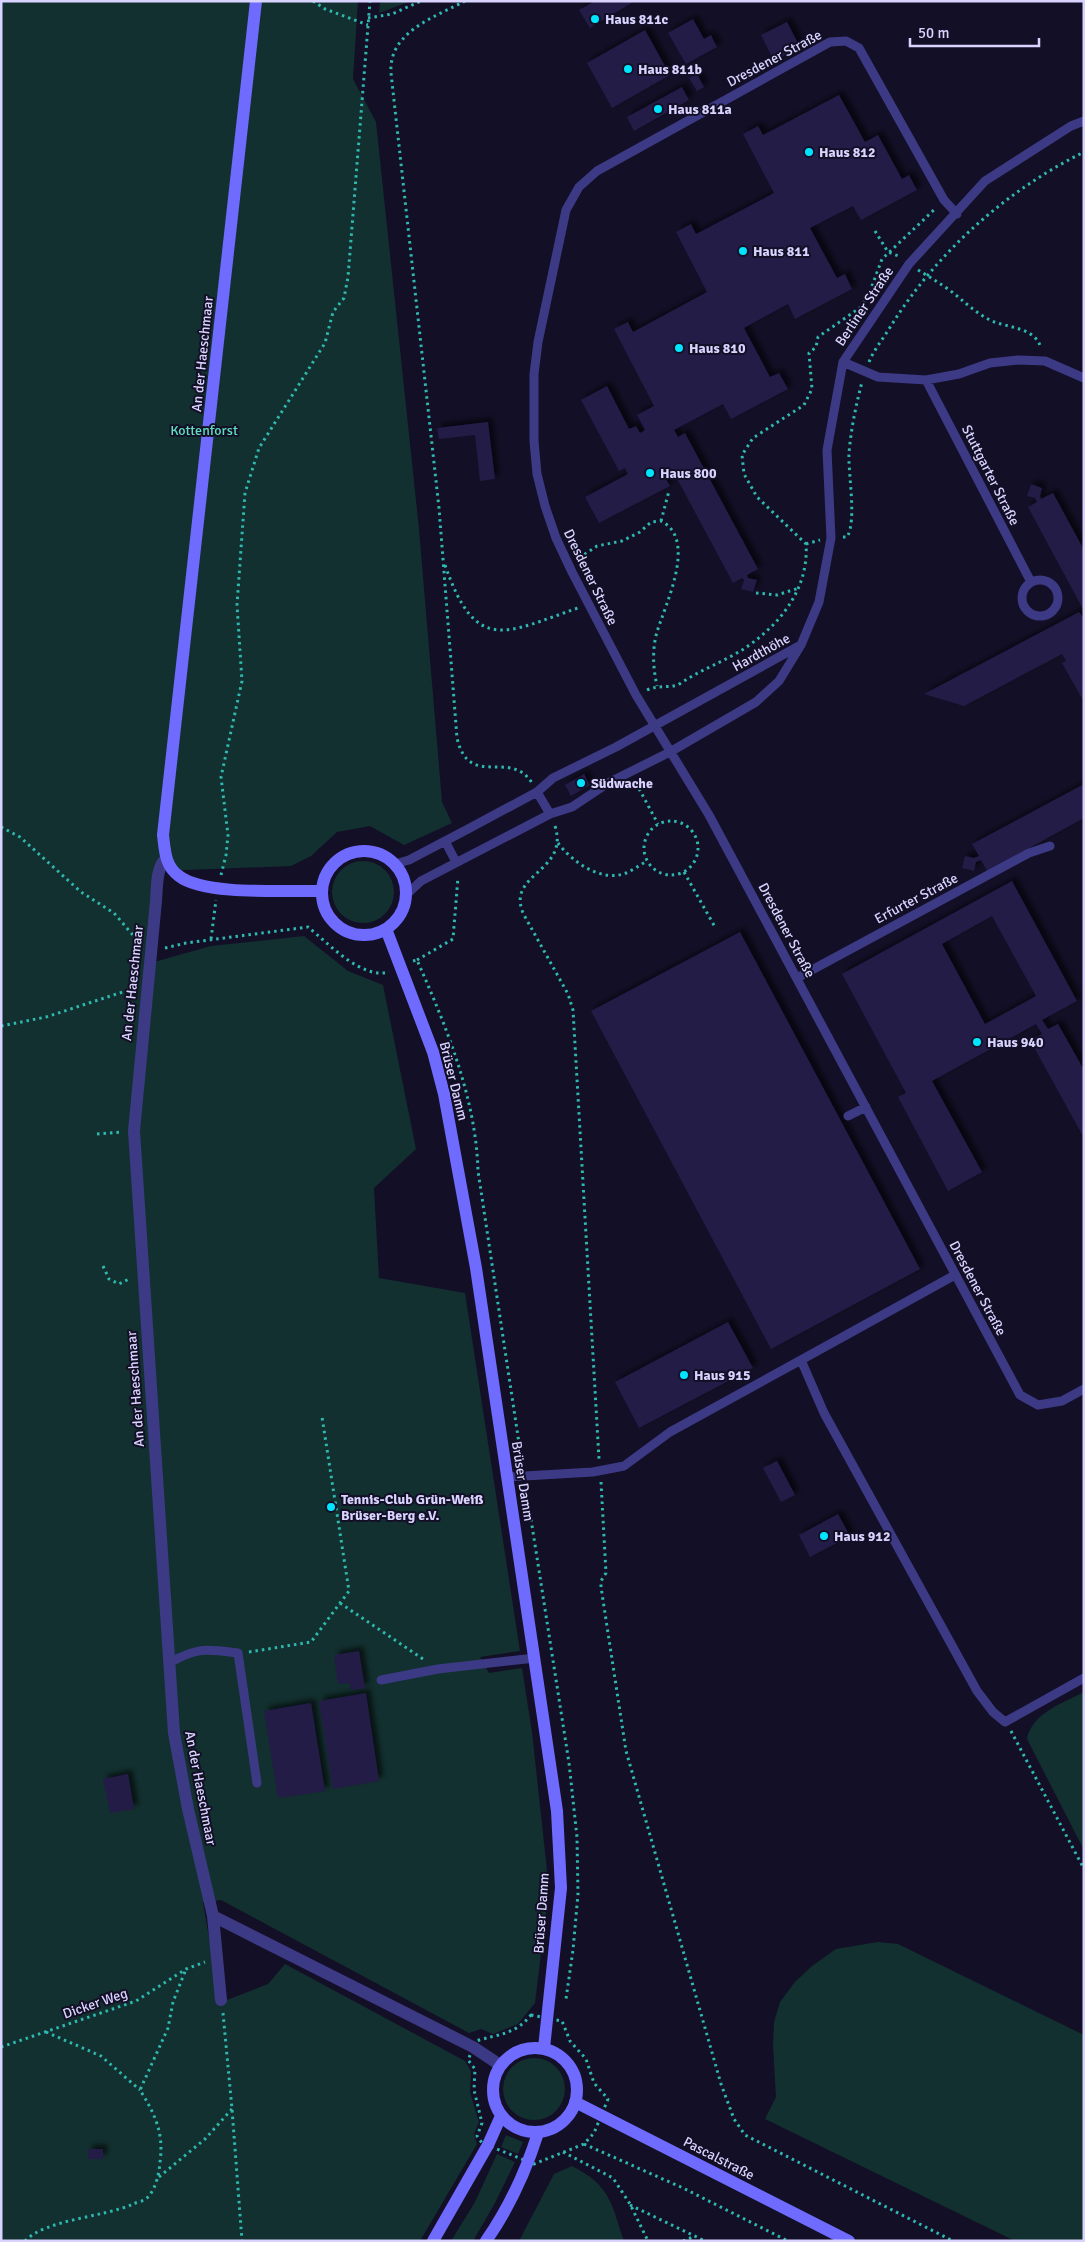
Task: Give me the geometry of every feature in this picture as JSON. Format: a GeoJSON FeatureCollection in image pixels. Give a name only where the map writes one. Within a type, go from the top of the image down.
{"type":"FeatureCollection","features":[{"type":"Feature","properties":{"kind":"street","name":"An der Haeschmaar"},"geometry":{"type":"LineString","coordinates":[[221,2000],[219,1957],[213,1916],[188,1808],[174,1733],[134,1131],[146,984],[160,870],[162,863],[166,859],[164,825],[256,1]]}},
{"type":"Feature","properties":{"kind":"street"},"geometry":{"type":"LineString","coordinates":[[374,852],[385,856],[395,864],[403,878],[406,895],[400,914],[386,929],[372,934],[357,934],[342,929],[331,919],[324,906],[322,891],[324,879],[338,859],[349,853],[374,852]]}},
{"type":"Feature","properties":{"kind":"street"},"geometry":{"type":"LineString","coordinates":[[166,859],[172,870],[186,881],[196,885],[218,889],[322,891]]}},
{"type":"Feature","properties":{"kind":"street","name":"Brüser Damm"},"geometry":{"type":"LineString","coordinates":[[386,929],[432,1052],[444,1094],[476,1268],[557,1811],[561,1888],[544,2048]]}},
{"type":"Feature","properties":{"kind":"street"},"geometry":{"type":"LineString","coordinates":[[213,1916],[473,2048],[500,2065]]}},
{"type":"Feature","properties":{"kind":"street"},"geometry":{"type":"LineString","coordinates":[[531,2047],[544,2048],[557,2053],[567,2062],[576,2082],[576,2102],[570,2114],[562,2123],[551,2130],[538,2133],[518,2129],[501,2116],[494,2104],[492,2091],[494,2077],[500,2065],[509,2056],[519,2050],[531,2047]]}},
{"type":"Feature","properties":{"kind":"street","name":"Pascalstraße"},"geometry":{"type":"LineString","coordinates":[[576,2102],[850,2241]]}},
{"type":"Feature","properties":{"kind":"street"},"geometry":{"type":"LineString","coordinates":[[433,2241],[488,2145],[501,2116]]}},
{"type":"Feature","properties":{"kind":"street"},"geometry":{"type":"LineString","coordinates":[[486,2241],[500,2221],[528,2162],[538,2133]]}},
{"type":"Feature","properties":{"kind":"lane","name":"Dresdener Straße"},"geometry":{"type":"LineString","coordinates":[[957,214],[944,200],[858,48],[846,41],[830,42],[597,171],[579,187],[566,210],[538,342],[534,383],[534,441],[537,474],[545,506],[568,563],[588,605],[636,695],[709,815],[1020,1395],[1038,1405],[1062,1401],[1084,1389]]}},
{"type":"Feature","properties":{"kind":"lane","name":"Berliner Straße"},"geometry":{"type":"LineString","coordinates":[[801,645],[819,602],[831,538],[827,450],[843,362],[909,264],[986,181],[1071,126],[1084,121]]}},
{"type":"Feature","properties":{"kind":"lane"},"geometry":{"type":"LineString","coordinates":[[843,362],[878,377],[926,380],[959,374],[990,363],[1018,360],[1044,361],[1084,378]]}},
{"type":"Feature","properties":{"kind":"lane","name":"Stuttgarter Straße"},"geometry":{"type":"LineString","coordinates":[[926,380],[1031,582]]}},
{"type":"Feature","properties":{"kind":"lane"},"geometry":{"type":"LineString","coordinates":[[1043,580],[1052,585],[1056,590],[1058,602],[1051,614],[1037,617],[1026,610],[1021,597],[1023,591],[1031,582],[1043,580]]}},
{"type":"Feature","properties":{"kind":"lane","name":"Hardthöhe"},"geometry":{"type":"LineString","coordinates":[[395,864],[409,860],[537,792],[553,778],[801,645]]}},
{"type":"Feature","properties":{"kind":"lane","name":"Hardthöhe"},"geometry":{"type":"LineString","coordinates":[[406,895],[421,881],[550,814],[572,807],[608,783],[670,752],[756,702],[779,681],[801,645]]}},
{"type":"Feature","properties":{"kind":"lane"},"geometry":{"type":"LineString","coordinates":[[537,792],[550,814]]}},
{"type":"Feature","properties":{"kind":"lane"},"geometry":{"type":"LineString","coordinates":[[445,841],[456,862]]}},
{"type":"Feature","properties":{"kind":"lane","name":"Erfurter Straße"},"geometry":{"type":"LineString","coordinates":[[797,978],[1029,852],[1050,846]]}},
{"type":"Feature","properties":{"kind":"lane"},"geometry":{"type":"LineString","coordinates":[[848,1116],[866,1107]]}},
{"type":"Feature","properties":{"kind":"lane"},"geometry":{"type":"LineString","coordinates":[[507,1477],[600,1472],[624,1466],[670,1432],[955,1275]]}},
{"type":"Feature","properties":{"kind":"lane"},"geometry":{"type":"LineString","coordinates":[[801,1360],[824,1413],[977,1691],[993,1712],[1005,1722],[1084,1678]]}},
{"type":"Feature","properties":{"kind":"lane"},"geometry":{"type":"LineString","coordinates":[[169,1663],[193,1651],[204,1649],[238,1653],[257,1782]]}},
{"type":"Feature","properties":{"kind":"lane"},"geometry":{"type":"LineString","coordinates":[[381,1680],[438,1669],[535,1658]]}},
{"type":"Feature","properties":{"kind":"path"},"geometry":{"type":"LineString","coordinates":[[313,1],[325,9],[368,24]]}},
{"type":"Feature","properties":{"kind":"path"},"geometry":{"type":"LineString","coordinates":[[1,827],[20,837],[81,892],[114,912],[150,961],[166,948],[211,940],[228,836],[221,777],[242,681],[237,604],[245,493],[259,448],[325,343],[333,312],[344,298],[348,277],[370,1]]}},
{"type":"Feature","properties":{"kind":"path"},"geometry":{"type":"LineString","coordinates":[[368,18],[392,14],[421,1]]}},
{"type":"Feature","properties":{"kind":"path"},"geometry":{"type":"LineString","coordinates":[[465,1],[411,30],[396,46],[390,66],[439,508],[459,748],[462,755],[473,764],[519,770],[530,779],[537,792]]}},
{"type":"Feature","properties":{"kind":"path"},"geometry":{"type":"LineString","coordinates":[[806,544],[831,538],[847,537],[852,525],[849,454],[855,408],[872,355],[900,311],[927,275],[954,246],[994,210],[1023,188],[1084,152]]}},
{"type":"Feature","properties":{"kind":"path"},"geometry":{"type":"LineString","coordinates":[[636,695],[657,686],[666,688],[678,685],[745,648],[780,618],[800,587],[805,569],[806,544],[758,497],[744,474],[742,455],[753,438],[804,405],[812,389],[809,353],[816,347],[818,337],[861,307],[869,294],[878,266],[888,252],[944,200]]}},
{"type":"Feature","properties":{"kind":"path"},"geometry":{"type":"LineString","coordinates":[[875,231],[888,252],[898,255],[950,290],[979,314],[994,322],[1020,328],[1031,335],[1040,344],[1044,361]]}},
{"type":"Feature","properties":{"kind":"path"},"geometry":{"type":"LineString","coordinates":[[661,521],[669,491]]}},
{"type":"Feature","properties":{"kind":"path"},"geometry":{"type":"LineString","coordinates":[[568,563],[597,546],[622,541],[640,532],[651,522],[661,521],[668,526],[675,538],[679,564],[657,632],[654,659],[657,686]]}},
{"type":"Feature","properties":{"kind":"path"},"geometry":{"type":"LineString","coordinates":[[443,561],[458,598],[467,612],[479,624],[492,631],[515,630],[588,605]]}},
{"type":"Feature","properties":{"kind":"path"},"geometry":{"type":"LineString","coordinates":[[756,593],[777,595],[800,587]]}},
{"type":"Feature","properties":{"kind":"path"},"geometry":{"type":"LineString","coordinates":[[630,772],[658,824]]}},
{"type":"Feature","properties":{"kind":"path"},"geometry":{"type":"LineString","coordinates":[[550,814],[558,833],[558,842],[553,857],[524,886],[519,902],[524,915],[568,994],[573,1010],[606,1573],[600,1581],[626,1751],[721,2084],[734,2119],[746,2135],[953,2241]]}},
{"type":"Feature","properties":{"kind":"path"},"geometry":{"type":"LineString","coordinates":[[667,821],[681,823],[690,828],[695,836],[698,848],[696,859],[684,872],[673,876],[661,874],[655,871],[647,861],[644,850],[646,838],[649,832],[658,824],[667,821]]}},
{"type":"Feature","properties":{"kind":"path"},"geometry":{"type":"LineString","coordinates":[[558,842],[568,854],[583,865],[605,874],[627,873],[647,861]]}},
{"type":"Feature","properties":{"kind":"path"},"geometry":{"type":"LineString","coordinates":[[417,960],[453,939],[458,873],[456,862]]}},
{"type":"Feature","properties":{"kind":"path"},"geometry":{"type":"LineString","coordinates":[[684,872],[715,927]]}},
{"type":"Feature","properties":{"kind":"path"},"geometry":{"type":"LineString","coordinates":[[1,1026],[46,1018],[146,984]]}},
{"type":"Feature","properties":{"kind":"path"},"geometry":{"type":"LineString","coordinates":[[97,1134],[134,1131]]}},
{"type":"Feature","properties":{"kind":"path"},"geometry":{"type":"LineString","coordinates":[[103,1266],[110,1279],[119,1284],[143,1273]]}},
{"type":"Feature","properties":{"kind":"path"},"geometry":{"type":"LineString","coordinates":[[238,1653],[311,1642],[349,1591],[322,1417]]}},
{"type":"Feature","properties":{"kind":"path"},"geometry":{"type":"LineString","coordinates":[[340,1603],[438,1669]]}},
{"type":"Feature","properties":{"kind":"path"},"geometry":{"type":"LineString","coordinates":[[1005,1722],[1015,1737],[1084,1870]]}},
{"type":"Feature","properties":{"kind":"path","name":"Dicker Weg"},"geometry":{"type":"LineString","coordinates":[[1,2048],[136,2002],[186,1969],[219,1957]]}},
{"type":"Feature","properties":{"kind":"path"},"geometry":{"type":"LineString","coordinates":[[140,2090],[168,2028],[174,2002],[186,1969]]}},
{"type":"Feature","properties":{"kind":"path"},"geometry":{"type":"LineString","coordinates":[[221,2000],[242,2241]]}},
{"type":"Feature","properties":{"kind":"path"},"geometry":{"type":"LineString","coordinates":[[476,2041],[494,2038],[522,2026],[531,2015],[535,2016]]}},
{"type":"Feature","properties":{"kind":"path"},"geometry":{"type":"LineString","coordinates":[[555,2020],[562,2021],[570,2041],[586,2059],[594,2083],[608,2099],[606,2105]]}},
{"type":"Feature","properties":{"kind":"path"},"geometry":{"type":"LineString","coordinates":[[46,2032],[101,2056],[140,2090],[156,2116],[162,2151],[159,2177]]}},
{"type":"Feature","properties":{"kind":"path"},"geometry":{"type":"LineString","coordinates":[[470,2056],[468,2060],[475,2069],[474,2090],[482,2123],[477,2136],[482,2143]]}},
{"type":"Feature","properties":{"kind":"path"},"geometry":{"type":"LineString","coordinates":[[25,2241],[32,2234],[83,2216],[122,2209],[147,2198],[159,2177],[205,2139],[232,2109]]}},
{"type":"Feature","properties":{"kind":"path"},"geometry":{"type":"LineString","coordinates":[[534,2164],[584,2144],[594,2133]]}},
{"type":"Feature","properties":{"kind":"path"},"geometry":{"type":"LineString","coordinates":[[584,2144],[684,2188],[788,2241]]}},
{"type":"Feature","properties":{"kind":"path"},"geometry":{"type":"LineString","coordinates":[[499,2150],[517,2157]]}},
{"type":"Feature","properties":{"kind":"path"},"geometry":{"type":"LineString","coordinates":[[563,2152],[613,2178],[630,2204],[648,2241]]}},
{"type":"Feature","properties":{"kind":"path"},"geometry":{"type":"LineString","coordinates":[[630,2204],[705,2241]]}},
{"type":"Feature","properties":{"kind":"path"},"geometry":{"type":"LineString","coordinates":[[683,2241],[696,2236]]}},
{"type":"Feature","properties":{"kind":"green space","name":"Kottenforst"},"geometry":{"type":"Polygon","coordinates":[[[1,1],[358,1],[353,79],[376,122],[419,529],[442,802],[452,823],[404,845],[370,826],[337,832],[311,856],[291,866],[159,871],[147,964],[211,946],[304,936],[348,971],[383,985],[416,1149],[374,1188],[379,1278],[465,1293],[520,1651],[480,1657],[489,1673],[522,1668],[532,1732],[549,1889],[535,2003],[518,2024],[493,2034],[481,2029],[469,2033],[221,1900],[203,1903],[213,1960],[227,2000],[268,1984],[285,1964],[465,2061],[471,2071],[470,2092],[479,2122],[474,2134],[477,2144],[420,2241],[1,2241],[1,1]]]}},
{"type":"Feature","properties":{"kind":"green space"},"geometry":{"type":"Polygon","coordinates":[[[380,1],[411,1],[379,13],[380,1]]]}},
{"type":"Feature","properties":{"kind":"green space"},"geometry":{"type":"Polygon","coordinates":[[[363,861],[375,863],[385,870],[392,880],[394,892],[392,904],[385,914],[375,921],[363,923],[351,921],[341,914],[334,904],[332,892],[334,880],[341,870],[351,863],[363,861]]]}},
{"type":"Feature","properties":{"kind":"green space"},"geometry":{"type":"Polygon","coordinates":[[[1084,1692],[1084,1850],[1027,1739],[1035,1722],[1042,1716],[1058,1705],[1084,1692]]]}},
{"type":"Feature","properties":{"kind":"green space"},"geometry":{"type":"Polygon","coordinates":[[[878,1942],[898,1944],[1084,2035],[1084,2241],[1015,2241],[765,2119],[776,2097],[773,2046],[774,2022],[780,2002],[795,1982],[812,1966],[836,1949],[878,1942]]]}},
{"type":"Feature","properties":{"kind":"green space"},"geometry":{"type":"Polygon","coordinates":[[[534,2058],[546,2060],[556,2067],[563,2077],[565,2089],[563,2101],[556,2111],[546,2118],[534,2120],[522,2118],[512,2111],[505,2101],[503,2089],[505,2077],[512,2067],[522,2060],[534,2058]]]}},
{"type":"Feature","properties":{"kind":"green space"},"geometry":{"type":"Polygon","coordinates":[[[506,2135],[523,2142],[518,2154],[501,2147],[506,2135]]]}},
{"type":"Feature","properties":{"kind":"green space"},"geometry":{"type":"Polygon","coordinates":[[[497,2154],[515,2162],[495,2203],[473,2241],[451,2241],[475,2202],[497,2154]]]}},
{"type":"Feature","properties":{"kind":"green space"},"geometry":{"type":"Polygon","coordinates":[[[572,2166],[585,2173],[602,2188],[612,2206],[624,2241],[519,2241],[554,2174],[572,2166]]]}},
{"type":"Feature","properties":{"kind":"building","name":"Haus 811c"},"geometry":{"type":"Polygon","coordinates":[[[595,1],[635,1],[590,28],[579,10],[595,1]]]}},
{"type":"Feature","properties":{"kind":"building"},"geometry":{"type":"Polygon","coordinates":[[[693,19],[704,39],[711,35],[717,47],[686,64],[668,33],[693,19]]]}},
{"type":"Feature","properties":{"kind":"building"},"geometry":{"type":"Polygon","coordinates":[[[787,22],[800,47],[774,61],[761,35],[787,22]]]}},
{"type":"Feature","properties":{"kind":"building","name":"Haus 811b"},"geometry":{"type":"Polygon","coordinates":[[[645,30],[670,75],[612,108],[587,63],[645,30]]]}},
{"type":"Feature","properties":{"kind":"building"},"geometry":{"type":"Polygon","coordinates":[[[697,74],[704,87],[697,91],[689,78],[697,74]]]}},
{"type":"Feature","properties":{"kind":"building","name":"Haus 811a"},"geometry":{"type":"Polygon","coordinates":[[[682,87],[689,100],[634,131],[627,117],[682,87]]]}},
{"type":"Feature","properties":{"kind":"building"},"geometry":{"type":"Polygon","coordinates":[[[839,95],[865,142],[878,135],[902,179],[909,175],[917,190],[861,220],[853,206],[810,228],[837,278],[845,274],[852,289],[795,319],[788,304],[744,328],[770,377],[779,373],[788,389],[731,419],[723,404],[674,430],[678,437],[685,433],[758,569],[747,575],[748,578],[757,580],[753,592],[741,589],[744,580],[742,578],[733,583],[674,473],[665,477],[670,486],[599,523],[585,497],[628,474],[625,468],[619,471],[581,400],[607,386],[629,429],[636,426],[640,433],[645,430],[637,415],[654,406],[614,329],[628,322],[633,332],[707,292],[676,232],[691,224],[696,234],[774,193],[743,134],[758,126],[763,135],[839,95]]]}},
{"type":"Feature","properties":{"kind":"building"},"geometry":{"type":"Polygon","coordinates":[[[488,422],[495,479],[480,481],[475,435],[439,439],[437,428],[488,422]]]}},
{"type":"Feature","properties":{"kind":"building"},"geometry":{"type":"Polygon","coordinates":[[[1031,484],[1042,488],[1041,499],[1053,493],[1084,550],[1084,611],[1028,507],[1037,502],[1035,498],[1027,496],[1031,484]]]}},
{"type":"Feature","properties":{"kind":"building"},"geometry":{"type":"Polygon","coordinates":[[[1079,612],[1084,618],[1084,702],[1062,663],[1066,661],[1062,654],[964,706],[924,694],[1079,612]]]}},
{"type":"Feature","properties":{"kind":"building","name":"Südwache"},"geometry":{"type":"Polygon","coordinates":[[[584,774],[590,785],[571,796],[565,785],[584,774]]]}},
{"type":"Feature","properties":{"kind":"building"},"geometry":{"type":"Polygon","coordinates":[[[1084,784],[1084,818],[987,871],[981,860],[976,862],[974,871],[962,868],[965,856],[974,858],[979,856],[972,844],[1084,784]]]}},
{"type":"Feature","properties":{"kind":"building","name":"Haus 940"},"geometry":{"type":"Polygon","coordinates":[[[1012,881],[1077,1001],[1042,1020],[1048,1029],[1058,1024],[1084,1070],[1084,1138],[1030,1040],[1042,1034],[1036,1024],[932,1081],[982,1172],[948,1191],[898,1097],[906,1093],[842,974],[1012,881]],[[992,916],[942,944],[985,1024],[1036,996],[992,916]]]}},
{"type":"Feature","properties":{"kind":"building"},"geometry":{"type":"Polygon","coordinates":[[[740,932],[920,1269],[771,1349],[591,1011],[740,932]]]}},
{"type":"Feature","properties":{"kind":"building","name":"Haus 915"},"geometry":{"type":"Polygon","coordinates":[[[728,1322],[753,1368],[639,1428],[615,1382],[728,1322]]]}},
{"type":"Feature","properties":{"kind":"building"},"geometry":{"type":"Polygon","coordinates":[[[777,1461],[795,1495],[781,1502],[763,1468],[777,1461]]]}},
{"type":"Feature","properties":{"kind":"building","name":"Haus 912"},"geometry":{"type":"Polygon","coordinates":[[[838,1514],[850,1536],[810,1557],[799,1535],[838,1514]]]}},
{"type":"Feature","properties":{"kind":"building"},"geometry":{"type":"Polygon","coordinates":[[[359,1651],[365,1688],[351,1690],[349,1683],[338,1684],[334,1655],[359,1651]]]}},
{"type":"Feature","properties":{"kind":"building"},"geometry":{"type":"Polygon","coordinates":[[[366,1693],[379,1781],[333,1789],[319,1701],[366,1693]]]}},
{"type":"Feature","properties":{"kind":"building"},"geometry":{"type":"Polygon","coordinates":[[[311,1703],[325,1791],[278,1798],[264,1711],[311,1703]]]}},
{"type":"Feature","properties":{"kind":"building"},"geometry":{"type":"Polygon","coordinates":[[[128,1774],[134,1809],[110,1813],[103,1779],[128,1774]]]}},
{"type":"Feature","properties":{"kind":"building"},"geometry":{"type":"Polygon","coordinates":[[[88,2149],[103,2149],[103,2159],[88,2159],[88,2149]]]}},
{"type":"Feature","properties":{"kind":"place","name":"Haus 811c"},"geometry":{"type":"Point","coordinates":[595,19]}},
{"type":"Feature","properties":{"kind":"place","name":"Haus 811b"},"geometry":{"type":"Point","coordinates":[628,69]}},
{"type":"Feature","properties":{"kind":"place","name":"Haus 811a"},"geometry":{"type":"Point","coordinates":[658,109]}},
{"type":"Feature","properties":{"kind":"place","name":"Haus 812"},"geometry":{"type":"Point","coordinates":[809,152]}},
{"type":"Feature","properties":{"kind":"place","name":"Haus 811"},"geometry":{"type":"Point","coordinates":[743,251]}},
{"type":"Feature","properties":{"kind":"place","name":"Haus 810"},"geometry":{"type":"Point","coordinates":[679,348]}},
{"type":"Feature","properties":{"kind":"place","name":"Haus 800"},"geometry":{"type":"Point","coordinates":[650,473]}},
{"type":"Feature","properties":{"kind":"place","name":"Südwache"},"geometry":{"type":"Point","coordinates":[581,783]}},
{"type":"Feature","properties":{"kind":"place","name":"Haus 940"},"geometry":{"type":"Point","coordinates":[977,1042]}},
{"type":"Feature","properties":{"kind":"place","name":"Haus 915"},"geometry":{"type":"Point","coordinates":[684,1375]}},
{"type":"Feature","properties":{"kind":"place","name":"Tennis-Club Grün-Weiß Brüser-Berg e.V."},"geometry":{"type":"Point","coordinates":[331,1507]}},
{"type":"Feature","properties":{"kind":"place","name":"Haus 912"},"geometry":{"type":"Point","coordinates":[824,1536]}}]}
